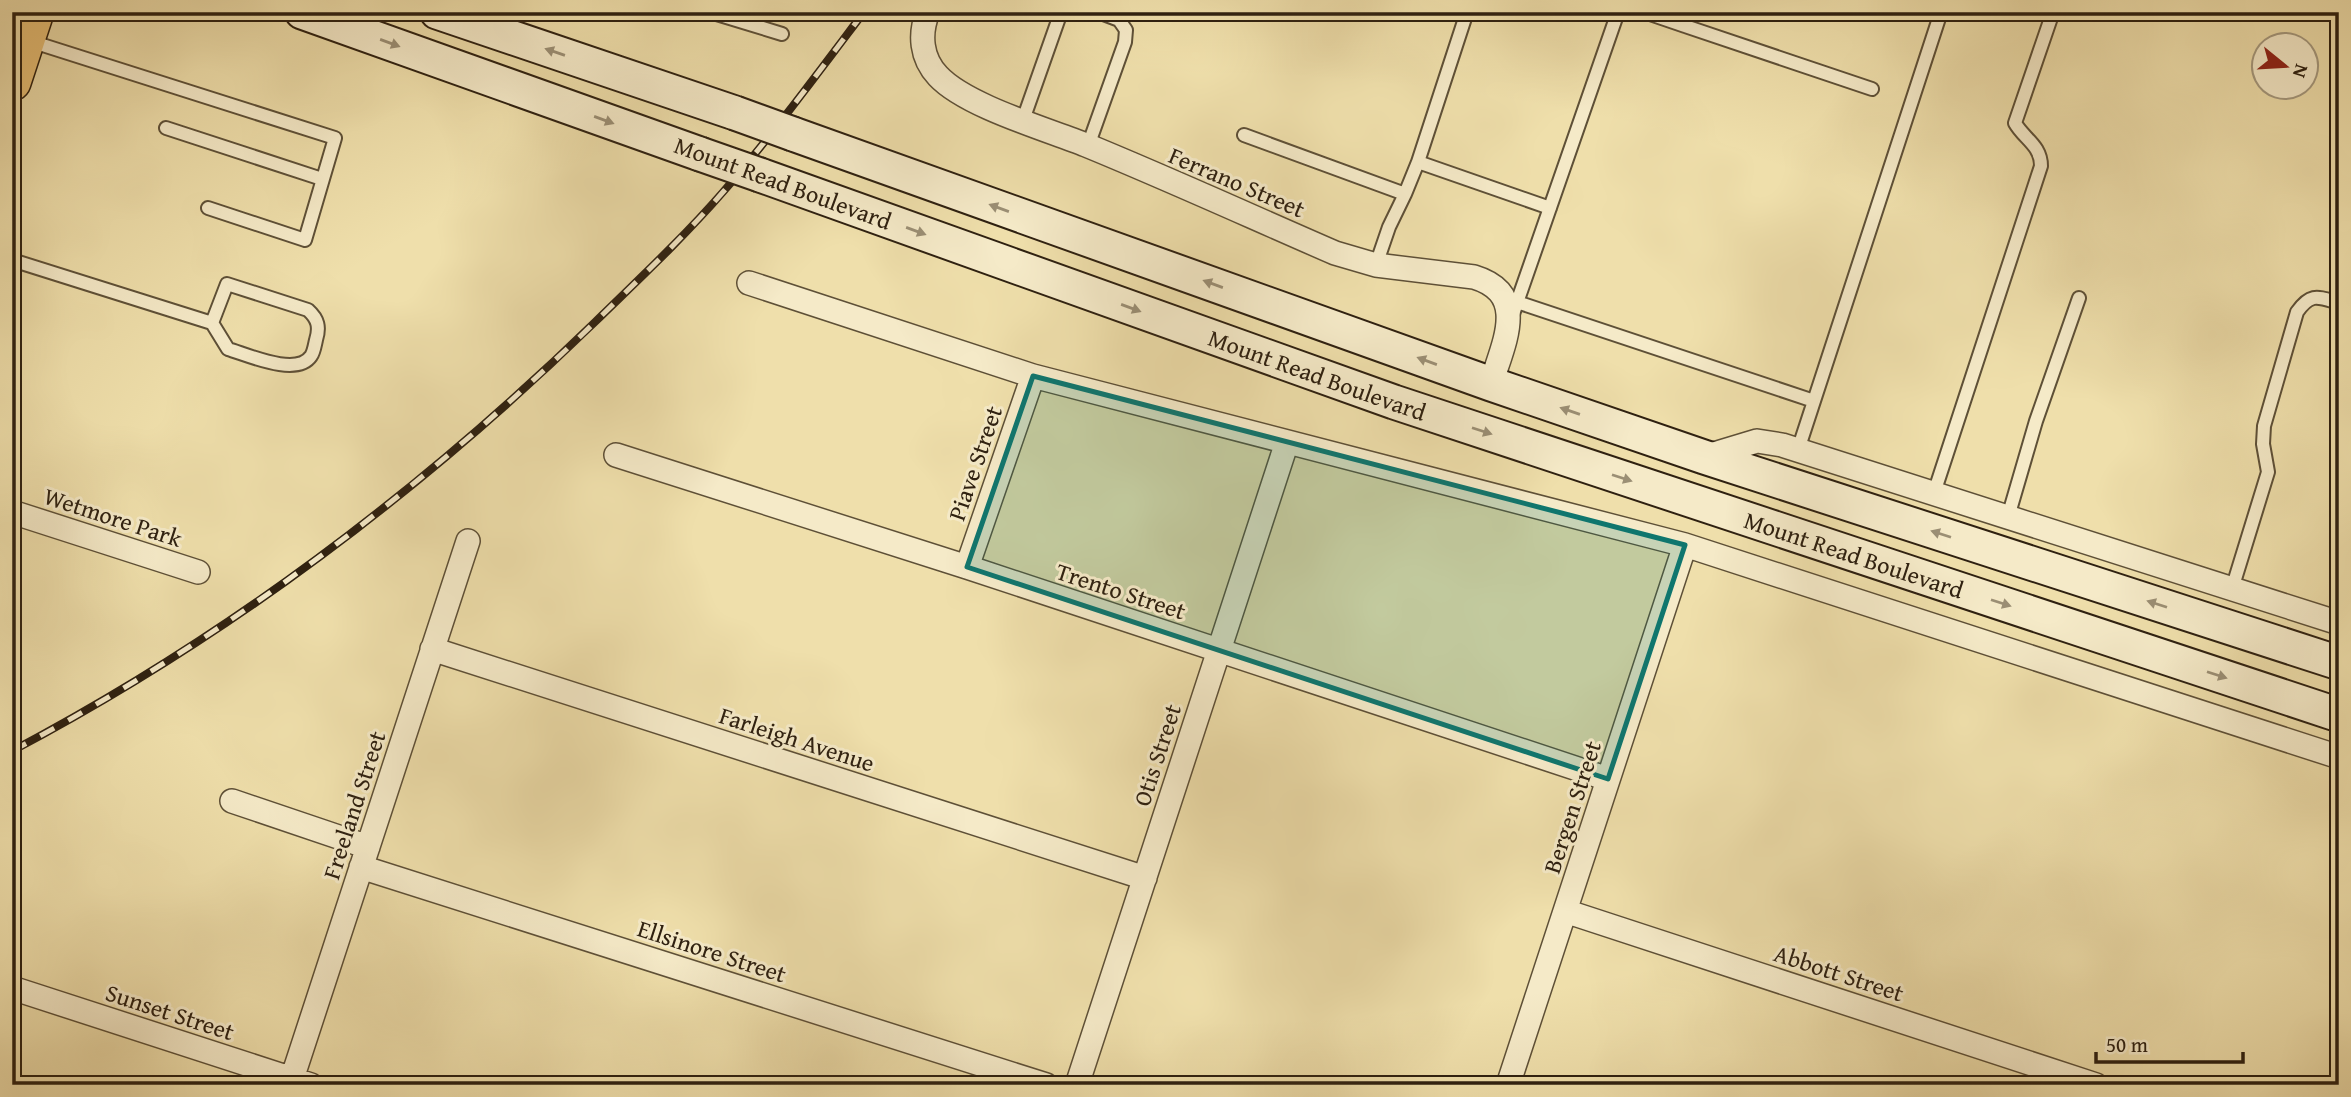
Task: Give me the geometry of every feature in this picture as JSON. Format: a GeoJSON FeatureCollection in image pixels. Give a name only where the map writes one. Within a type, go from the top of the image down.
{"type":"FeatureCollection","features":[{"type":"Feature","properties":{"kind":"main road","name":"Mount Read Boulevard"},"geometry":{"type":"LineString","coordinates":[[302,12],[1394,402],[2339,715]]}},
{"type":"Feature","properties":{"kind":"main road","name":"Mount Read Boulevard"},"geometry":{"type":"LineString","coordinates":[[437,12],[735,113],[1491,384],[1704,457],[2339,663]]}},
{"type":"Feature","properties":{"kind":"main road"},"geometry":{"type":"LineString","coordinates":[[12,82],[24,29]]}},
{"type":"Feature","properties":{"kind":"main road"},"geometry":{"type":"LineString","coordinates":[[1394,402],[1437,403],[1463,399],[1491,384],[1504,403],[1557,456]]}},
{"type":"Feature","properties":{"kind":"street","name":"Ferrano Street"},"geometry":{"type":"LineString","coordinates":[[928,12],[922,26],[923,54],[936,75],[955,90],[1335,253],[1376,265],[1474,277],[1485,281],[1499,291],[1508,306],[1510,324]]}},
{"type":"Feature","properties":{"kind":"street","name":"Mount Read Boulevard"},"geometry":{"type":"LineString","coordinates":[[749,283],[1033,376],[1685,545],[2339,757]]}},
{"type":"Feature","properties":{"kind":"street"},"geometry":{"type":"LineString","coordinates":[[1491,384],[1510,324]]}},
{"type":"Feature","properties":{"kind":"street","name":"Piave Street"},"geometry":{"type":"LineString","coordinates":[[967,567],[1033,376]]}},
{"type":"Feature","properties":{"kind":"street"},"geometry":{"type":"LineString","coordinates":[[1704,457],[1757,441],[1768,441],[2339,623]]}},
{"type":"Feature","properties":{"kind":"street","name":"Otis Street"},"geometry":{"type":"LineString","coordinates":[[1077,1085],[1287,442]]}},
{"type":"Feature","properties":{"kind":"street","name":"Trento Street"},"geometry":{"type":"LineString","coordinates":[[616,455],[967,567],[1608,779]]}},
{"type":"Feature","properties":{"kind":"street","name":"Wetmore Park"},"geometry":{"type":"LineString","coordinates":[[12,512],[198,572]]}},
{"type":"Feature","properties":{"kind":"street","name":"Freeland Street"},"geometry":{"type":"LineString","coordinates":[[298,1083],[364,857],[468,541]]}},
{"type":"Feature","properties":{"kind":"street","name":"Bergen Street"},"geometry":{"type":"LineString","coordinates":[[1508,1085],[1685,545]]}},
{"type":"Feature","properties":{"kind":"street","name":"Farleigh Avenue"},"geometry":{"type":"LineString","coordinates":[[432,649],[1145,878]]}},
{"type":"Feature","properties":{"kind":"street","name":"Ellsinore Street"},"geometry":{"type":"LineString","coordinates":[[232,801],[364,857],[1046,1085]]}},
{"type":"Feature","properties":{"kind":"street","name":"Abbott Street"},"geometry":{"type":"LineString","coordinates":[[1565,911],[2096,1085]]}},
{"type":"Feature","properties":{"kind":"street","name":"Sunset Street"},"geometry":{"type":"LineString","coordinates":[[12,988],[298,1083]]}},
{"type":"Feature","properties":{"kind":"lane"},"geometry":{"type":"LineString","coordinates":[[710,12],[782,34]]}},
{"type":"Feature","properties":{"kind":"lane"},"geometry":{"type":"LineString","coordinates":[[1023,120],[1061,12]]}},
{"type":"Feature","properties":{"kind":"lane"},"geometry":{"type":"LineString","coordinates":[[1088,146],[1125,42],[1126,30],[1119,20],[1098,12]]}},
{"type":"Feature","properties":{"kind":"lane"},"geometry":{"type":"LineString","coordinates":[[1376,265],[1418,162],[1467,12]]}},
{"type":"Feature","properties":{"kind":"lane"},"geometry":{"type":"LineString","coordinates":[[1644,12],[1872,89]]}},
{"type":"Feature","properties":{"kind":"lane"},"geometry":{"type":"LineString","coordinates":[[1685,26],[1689,12]]}},
{"type":"Feature","properties":{"kind":"lane"},"geometry":{"type":"LineString","coordinates":[[1798,450],[1941,12]]}},
{"type":"Feature","properties":{"kind":"lane"},"geometry":{"type":"LineString","coordinates":[[1934,494],[2041,166],[2038,149],[2015,123],[2053,12]]}},
{"type":"Feature","properties":{"kind":"lane"},"geometry":{"type":"LineString","coordinates":[[1510,324],[1615,13]]}},
{"type":"Feature","properties":{"kind":"lane"},"geometry":{"type":"LineString","coordinates":[[24,29],[335,138],[305,240],[208,208]]}},
{"type":"Feature","properties":{"kind":"lane"},"geometry":{"type":"LineString","coordinates":[[166,128],[322,179]]}},
{"type":"Feature","properties":{"kind":"lane"},"geometry":{"type":"LineString","coordinates":[[1244,135],[1405,194]]}},
{"type":"Feature","properties":{"kind":"lane"},"geometry":{"type":"LineString","coordinates":[[1418,162],[1550,208]]}},
{"type":"Feature","properties":{"kind":"lane"},"geometry":{"type":"LineString","coordinates":[[12,260],[212,323],[228,349],[289,366],[302,364],[312,355],[319,331],[316,318],[308,310],[227,284],[212,323]]}},
{"type":"Feature","properties":{"kind":"lane"},"geometry":{"type":"LineString","coordinates":[[2008,517],[2036,421],[2079,298]]}},
{"type":"Feature","properties":{"kind":"lane"},"geometry":{"type":"LineString","coordinates":[[2232,589],[2269,472],[2263,432],[2297,312],[2305,300],[2313,298],[2339,303]]}},
{"type":"Feature","properties":{"kind":"lane"},"geometry":{"type":"LineString","coordinates":[[1517,302],[1814,401]]}},
{"type":"Feature","properties":{"kind":"highlighted area"},"geometry":{"type":"Polygon","coordinates":[[[1033,376],[1685,545],[1608,779],[967,567],[1033,376]]]}},
{"type":"Feature","properties":{"kind":"railway"},"geometry":{"type":"LineString","coordinates":[[12,751],[169,660],[245,610],[318,558],[461,444],[595,322],[692,226],[760,148],[864,12]]}}]}
